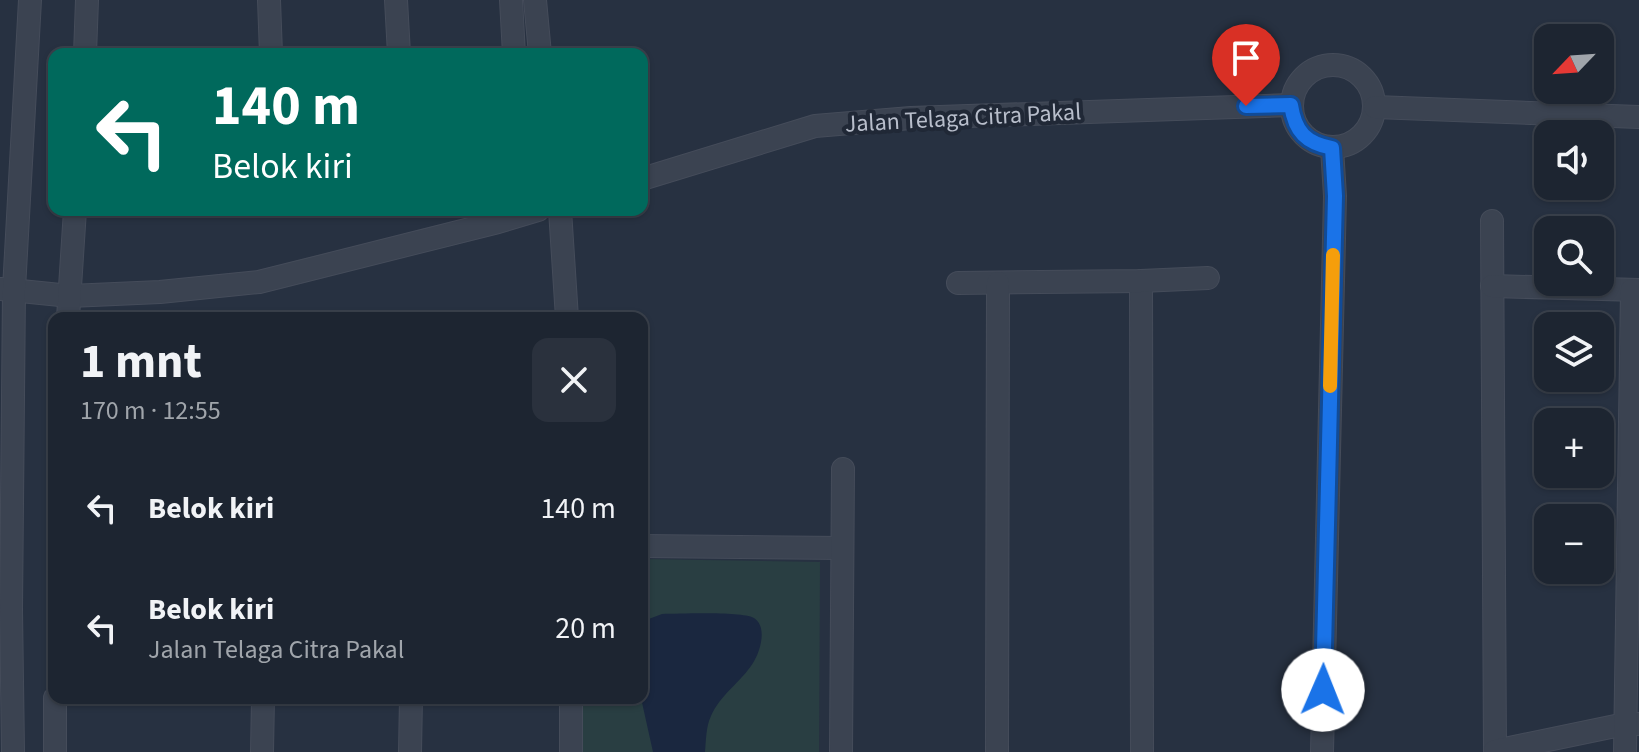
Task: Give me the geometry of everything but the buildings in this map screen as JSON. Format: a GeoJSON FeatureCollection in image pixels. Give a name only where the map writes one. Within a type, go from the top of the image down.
{"type":"FeatureCollection","features":[{"type":"Feature","properties":{"kind":"street"},"geometry":{"type":"LineString","coordinates":[[13,752],[11,610],[15,365],[7,289],[30,0]]}},
{"type":"Feature","properties":{"kind":"street"},"geometry":{"type":"LineString","coordinates":[[85,48],[87,0]]}},
{"type":"Feature","properties":{"kind":"street"},"geometry":{"type":"LineString","coordinates":[[269,0],[271,48]]}},
{"type":"Feature","properties":{"kind":"street"},"geometry":{"type":"LineString","coordinates":[[396,0],[399,48]]}},
{"type":"Feature","properties":{"kind":"street"},"geometry":{"type":"LineString","coordinates":[[511,0],[514,48]]}},
{"type":"Feature","properties":{"kind":"street"},"geometry":{"type":"LineString","coordinates":[[535,0],[539,48]]}},
{"type":"Feature","properties":{"kind":"street"},"geometry":{"type":"LineString","coordinates":[[1333,64],[1358,73],[1373,94],[1375,107],[1366,132],[1357,141],[1332,148],[1319,146],[1299,130],[1291,105],[1299,81],[1309,72],[1333,64]]}},
{"type":"Feature","properties":{"kind":"street","name":"Jalan Telaga Citra Pakal"},"geometry":{"type":"LineString","coordinates":[[648,177],[815,126],[911,118],[1291,105]]}},
{"type":"Feature","properties":{"kind":"street"},"geometry":{"type":"LineString","coordinates":[[1375,107],[1639,117]]}},
{"type":"Feature","properties":{"kind":"street"},"geometry":{"type":"LineString","coordinates":[[1322,752],[1335,196],[1332,148]]}},
{"type":"Feature","properties":{"kind":"street"},"geometry":{"type":"LineString","coordinates":[[69,307],[75,216]]}},
{"type":"Feature","properties":{"kind":"street"},"geometry":{"type":"LineString","coordinates":[[7,289],[69,307],[160,292],[259,282],[518,216]]}},
{"type":"Feature","properties":{"kind":"street"},"geometry":{"type":"LineString","coordinates":[[560,216],[567,312]]}},
{"type":"Feature","properties":{"kind":"street"},"geometry":{"type":"LineString","coordinates":[[1492,221],[1495,752],[1632,724]]}},
{"type":"Feature","properties":{"kind":"street"},"geometry":{"type":"LineString","coordinates":[[958,283],[1208,278]]}},
{"type":"Feature","properties":{"kind":"street"},"geometry":{"type":"LineString","coordinates":[[1141,281],[1142,752]]}},
{"type":"Feature","properties":{"kind":"street"},"geometry":{"type":"LineString","coordinates":[[997,752],[998,283]]}},
{"type":"Feature","properties":{"kind":"street"},"geometry":{"type":"LineString","coordinates":[[1492,286],[1636,290],[1632,724],[1625,752]]}},
{"type":"Feature","properties":{"kind":"street"},"geometry":{"type":"LineString","coordinates":[[841,752],[843,469]]}},
{"type":"Feature","properties":{"kind":"street"},"geometry":{"type":"LineString","coordinates":[[648,546],[842,548]]}},
{"type":"Feature","properties":{"kind":"street"},"geometry":{"type":"LineString","coordinates":[[55,704],[55,752]]}},
{"type":"Feature","properties":{"kind":"street"},"geometry":{"type":"LineString","coordinates":[[262,752],[263,704]]}},
{"type":"Feature","properties":{"kind":"street"},"geometry":{"type":"LineString","coordinates":[[410,752],[411,704]]}},
{"type":"Feature","properties":{"kind":"street"},"geometry":{"type":"LineString","coordinates":[[571,704],[571,752]]}},
{"type":"Feature","properties":{"kind":"green space"},"geometry":{"type":"Polygon","coordinates":[[[648,559],[820,562],[819,752],[582,752],[582,704],[648,704],[648,559]]]}},
{"type":"Feature","properties":{"kind":"water"},"geometry":{"type":"Polygon","coordinates":[[[662,614],[723,614],[754,618],[761,627],[760,646],[753,663],[711,716],[705,752],[653,752],[642,704],[648,704],[648,619],[662,614]]]}},
{"type":"Feature","properties":{"kind":"slow traffic"},"geometry":{"type":"LineString","coordinates":[[1330,386],[1333,255]]}},
{"type":"Feature","properties":{"kind":"route"},"geometry":{"type":"LineString","coordinates":[[1246,106],[1291,105],[1299,130],[1319,146],[1332,148],[1335,196],[1323,690]]}}]}
